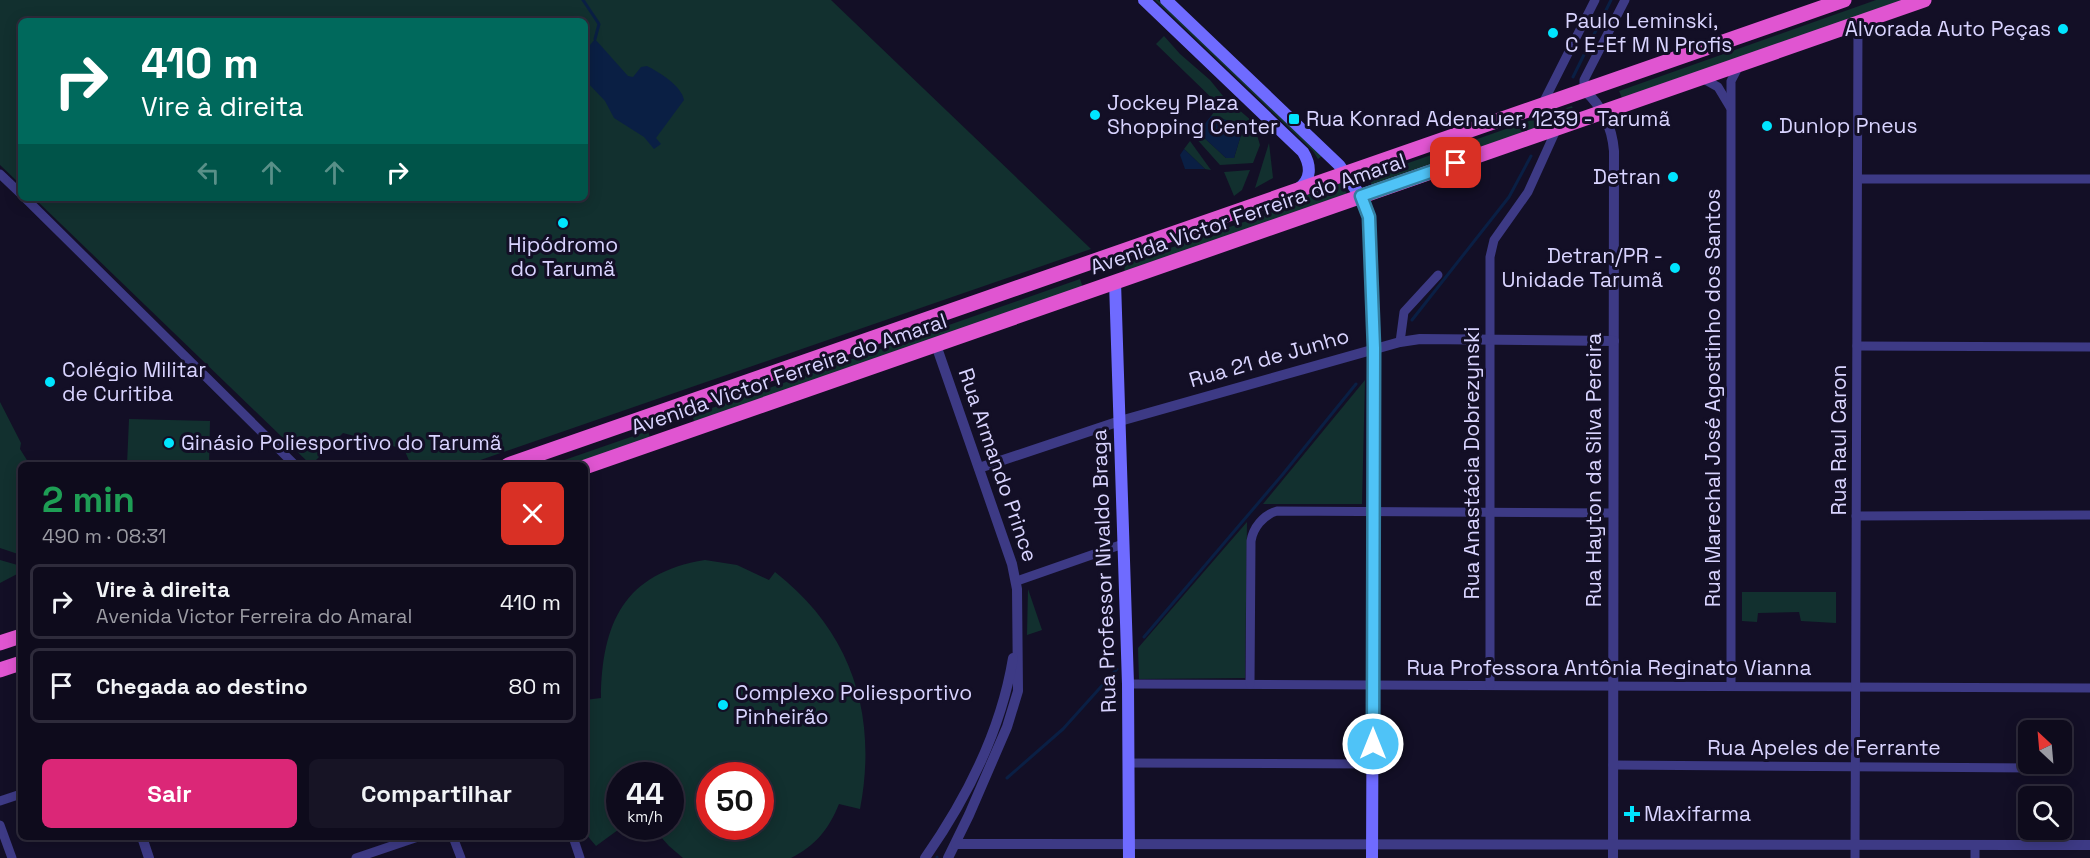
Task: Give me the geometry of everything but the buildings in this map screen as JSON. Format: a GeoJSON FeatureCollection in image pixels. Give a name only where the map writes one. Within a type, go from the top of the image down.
{"type":"FeatureCollection","features":[{"type":"Feature","properties":{"kind":"highway","name":"Avenida Victor Ferreira do Amaral"},"geometry":{"type":"LineString","coordinates":[[517,462],[1844,0]]}},
{"type":"Feature","properties":{"kind":"highway","name":"Avenida Victor Ferreira do Amaral"},"geometry":{"type":"LineString","coordinates":[[588,466],[1924,0]]}},
{"type":"Feature","properties":{"kind":"highway"},"geometry":{"type":"LineString","coordinates":[[1115,282],[1121,260],[1137,246]]}},
{"type":"Feature","properties":{"kind":"highway"},"geometry":{"type":"LineString","coordinates":[[679,405],[676,420],[681,428],[688,431]]}},
{"type":"Feature","properties":{"kind":"highway"},"geometry":{"type":"LineString","coordinates":[[647,416],[654,419],[660,427],[660,435],[656,442]]}},
{"type":"Feature","properties":{"kind":"highway"},"geometry":{"type":"LineString","coordinates":[[0,643],[18,637]]}},
{"type":"Feature","properties":{"kind":"highway"},"geometry":{"type":"LineString","coordinates":[[0,670],[18,664]]}},
{"type":"Feature","properties":{"kind":"main road"},"geometry":{"type":"LineString","coordinates":[[1144,0],[1303,152],[1308,162],[1309,172],[1306,182],[1298,190]]}},
{"type":"Feature","properties":{"kind":"main road"},"geometry":{"type":"LineString","coordinates":[[1166,0],[1345,173],[1361,196],[1369,217],[1374,348],[1372,858]]}},
{"type":"Feature","properties":{"kind":"main road","name":"Rua Professor Nivaldo Braga"},"geometry":{"type":"LineString","coordinates":[[1115,282],[1128,684],[1129,858]]}},
{"type":"Feature","properties":{"kind":"street"},"geometry":{"type":"LineString","coordinates":[[1542,105],[1595,0]]}},
{"type":"Feature","properties":{"kind":"street"},"geometry":{"type":"LineString","coordinates":[[1584,90],[1584,80],[1625,0]]}},
{"type":"Feature","properties":{"kind":"street","name":"Rua Raul Caron"},"geometry":{"type":"LineString","coordinates":[[1855,858],[1858,23]]}},
{"type":"Feature","properties":{"kind":"street","name":"Rua Marechal José Agostinho dos Santos"},"geometry":{"type":"LineString","coordinates":[[1731,686],[1731,81],[1740,64]]}},
{"type":"Feature","properties":{"kind":"street"},"geometry":{"type":"LineString","coordinates":[[1702,78],[1718,87],[1731,110]]}},
{"type":"Feature","properties":{"kind":"street","name":"Rua Hayton da Silva Pereira"},"geometry":{"type":"LineString","coordinates":[[1584,90],[1603,112],[1610,128],[1614,151],[1612,858]]}},
{"type":"Feature","properties":{"kind":"street","name":"Rua Anastácia Dobrezynski"},"geometry":{"type":"LineString","coordinates":[[1490,685],[1490,257],[1494,240],[1528,192],[1557,128]]}},
{"type":"Feature","properties":{"kind":"street"},"geometry":{"type":"LineString","coordinates":[[0,174],[18,191]]}},
{"type":"Feature","properties":{"kind":"street"},"geometry":{"type":"LineString","coordinates":[[1858,179],[2090,179]]}},
{"type":"Feature","properties":{"kind":"street"},"geometry":{"type":"LineString","coordinates":[[28,201],[292,462]]}},
{"type":"Feature","properties":{"kind":"street"},"geometry":{"type":"LineString","coordinates":[[1400,342],[1404,312],[1438,275]]}},
{"type":"Feature","properties":{"kind":"street","name":"Rua 21 de Junho"},"geometry":{"type":"LineString","coordinates":[[979,468],[1120,421],[1400,342],[1420,339],[1614,341]]}},
{"type":"Feature","properties":{"kind":"street","name":"Rua Armando Prince"},"geometry":{"type":"LineString","coordinates":[[936,345],[1017,581],[1019,677],[1014,709],[980,792],[948,858]]}},
{"type":"Feature","properties":{"kind":"street"},"geometry":{"type":"LineString","coordinates":[[1857,346],[2090,347]]}},
{"type":"Feature","properties":{"kind":"street"},"geometry":{"type":"LineString","coordinates":[[1250,684],[1251,541],[1259,524],[1269,514],[1277,511],[1613,513]]}},
{"type":"Feature","properties":{"kind":"street"},"geometry":{"type":"LineString","coordinates":[[1856,516],[2090,515]]}},
{"type":"Feature","properties":{"kind":"street"},"geometry":{"type":"LineString","coordinates":[[1017,581],[1123,544]]}},
{"type":"Feature","properties":{"kind":"street","name":"Rua Armando Prince"},"geometry":{"type":"LineString","coordinates":[[925,858],[957,810],[1001,714],[1010,680],[1017,634]]}},
{"type":"Feature","properties":{"kind":"street","name":"Rua Professora Antônia Reginato Vianna"},"geometry":{"type":"LineString","coordinates":[[1128,684],[2090,688]]}},
{"type":"Feature","properties":{"kind":"street"},"geometry":{"type":"LineString","coordinates":[[1128,763],[1373,764]]}},
{"type":"Feature","properties":{"kind":"street","name":"Rua Apeles de Ferrante"},"geometry":{"type":"LineString","coordinates":[[1613,765],[2018,768]]}},
{"type":"Feature","properties":{"kind":"street"},"geometry":{"type":"LineString","coordinates":[[0,801],[18,795]]}},
{"type":"Feature","properties":{"kind":"street"},"geometry":{"type":"LineString","coordinates":[[0,825],[12,858]]}},
{"type":"Feature","properties":{"kind":"street"},"geometry":{"type":"LineString","coordinates":[[143,840],[149,858]]}},
{"type":"Feature","properties":{"kind":"street"},"geometry":{"type":"LineString","coordinates":[[356,858],[409,840]]}},
{"type":"Feature","properties":{"kind":"street"},"geometry":{"type":"LineString","coordinates":[[454,840],[461,858]]}},
{"type":"Feature","properties":{"kind":"street"},"geometry":{"type":"LineString","coordinates":[[574,840],[580,858]]}},
{"type":"Feature","properties":{"kind":"street"},"geometry":{"type":"LineString","coordinates":[[956,844],[2090,845]]}},
{"type":"Feature","properties":{"kind":"street"},"geometry":{"type":"LineString","coordinates":[[1975,845],[1975,858]]}},
{"type":"Feature","properties":{"kind":"green space","name":"Hipódromo do Tarumã"},"geometry":{"type":"Polygon","coordinates":[[[0,0],[831,0],[1091,249],[475,462],[410,462],[404,449],[343,433],[314,462],[308,462],[37,201],[588,201],[588,18],[18,18],[18,182],[0,165],[0,0]]]}},
{"type":"Feature","properties":{"kind":"green space"},"geometry":{"type":"Polygon","coordinates":[[[1155,0],[1158,0],[1322,156],[1318,159],[1313,151],[1155,0]]]}},
{"type":"Feature","properties":{"kind":"green space"},"geometry":{"type":"Polygon","coordinates":[[[1876,0],[1905,0],[1622,98],[1619,91],[1876,0]]]}},
{"type":"Feature","properties":{"kind":"green space"},"geometry":{"type":"Polygon","coordinates":[[[1164,36],[1180,54],[1210,80],[1223,96],[1253,122],[1260,145],[1253,163],[1220,165],[1194,136],[1198,132],[1226,158],[1234,158],[1244,125],[1211,116],[1219,105],[1156,44],[1164,36]]]}},
{"type":"Feature","properties":{"kind":"green space"},"geometry":{"type":"Polygon","coordinates":[[[1572,106],[1575,116],[1373,187],[1368,177],[1572,106]]]}},
{"type":"Feature","properties":{"kind":"green space"},"geometry":{"type":"Polygon","coordinates":[[[1190,141],[1211,170],[1205,169],[1184,149],[1190,141]]]}},
{"type":"Feature","properties":{"kind":"green space"},"geometry":{"type":"Polygon","coordinates":[[[1269,143],[1273,178],[1255,188],[1269,143]]]}},
{"type":"Feature","properties":{"kind":"green space"},"geometry":{"type":"Polygon","coordinates":[[[1250,170],[1242,190],[1234,196],[1224,172],[1250,170]]]}},
{"type":"Feature","properties":{"kind":"green space"},"geometry":{"type":"Polygon","coordinates":[[[1342,183],[1347,195],[1124,274],[1125,264],[1275,211],[1307,194],[1342,183]]]}},
{"type":"Feature","properties":{"kind":"green space"},"geometry":{"type":"Polygon","coordinates":[[[1080,279],[1083,288],[695,424],[692,415],[1080,279]]]}},
{"type":"Feature","properties":{"kind":"green space"},"geometry":{"type":"Polygon","coordinates":[[[1365,380],[1362,504],[1263,504],[1365,380]]]}},
{"type":"Feature","properties":{"kind":"green space"},"geometry":{"type":"Polygon","coordinates":[[[0,402],[21,443],[20,449],[28,462],[18,462],[18,554],[0,548],[0,402]]]}},
{"type":"Feature","properties":{"kind":"green space","name":"Ginásio Poliesportivo do Tarumã"},"geometry":{"type":"Polygon","coordinates":[[[129,419],[210,421],[209,462],[127,462],[129,419]]]}},
{"type":"Feature","properties":{"kind":"green space"},"geometry":{"type":"Polygon","coordinates":[[[648,431],[650,438],[584,462],[559,462],[648,431]]]}},
{"type":"Feature","properties":{"kind":"green space"},"geometry":{"type":"Polygon","coordinates":[[[1247,522],[1245,678],[1139,679],[1138,648],[1247,522]]]}},
{"type":"Feature","properties":{"kind":"green space"},"geometry":{"type":"Polygon","coordinates":[[[0,560],[18,565],[18,574],[0,583],[0,560]]]}},
{"type":"Feature","properties":{"kind":"green space","name":"Complexo Poliesportivo Pinheirão"},"geometry":{"type":"Polygon","coordinates":[[[705,560],[737,565],[769,580],[775,572],[801,596],[823,621],[840,649],[853,678],[861,709],[865,741],[865,774],[860,809],[839,804],[831,821],[820,836],[791,858],[683,858],[664,840],[684,840],[684,762],[606,762],[606,839],[596,846],[588,837],[588,700],[601,698],[602,671],[613,625],[623,606],[637,590],[655,576],[677,567],[705,560]]]}},
{"type":"Feature","properties":{"kind":"green space"},"geometry":{"type":"Polygon","coordinates":[[[1028,589],[1042,630],[1027,635],[1028,589]]]}},
{"type":"Feature","properties":{"kind":"green space"},"geometry":{"type":"Polygon","coordinates":[[[1742,592],[1836,592],[1836,623],[1801,621],[1799,612],[1758,613],[1757,622],[1742,621],[1742,592]]]}},
{"type":"Feature","properties":{"kind":"water"},"geometry":{"type":"Polygon","coordinates":[[[595,39],[628,76],[633,77],[641,67],[647,66],[669,80],[679,90],[684,100],[656,138],[661,144],[654,149],[644,137],[614,118],[605,101],[588,83],[588,47],[595,39]]]}},
{"type":"Feature","properties":{"kind":"water"},"geometry":{"type":"Polygon","coordinates":[[[1211,116],[1244,125],[1234,158],[1226,158],[1198,132],[1211,116]]]}},
{"type":"Feature","properties":{"kind":"water"},"geometry":{"type":"Polygon","coordinates":[[[1184,149],[1205,169],[1185,169],[1180,155],[1184,149]]]}},
{"type":"Feature","properties":{"kind":"waterway"},"geometry":{"type":"LineString","coordinates":[[583,0],[599,24],[595,39]]}},
{"type":"Feature","properties":{"kind":"waterway"},"geometry":{"type":"LineString","coordinates":[[1573,77],[1611,0]]}},
{"type":"Feature","properties":{"kind":"waterway"},"geometry":{"type":"LineString","coordinates":[[1412,320],[1509,197],[1531,156]]}},
{"type":"Feature","properties":{"kind":"waterway"},"geometry":{"type":"LineString","coordinates":[[1144,637],[1283,474],[1356,384]]}},
{"type":"Feature","properties":{"kind":"waterway"},"geometry":{"type":"LineString","coordinates":[[1007,778],[1063,729],[1117,669]]}},
{"type":"Feature","properties":{"kind":"place","name":"Alvorada Auto Peças"},"geometry":{"type":"Point","coordinates":[2063,29]}},
{"type":"Feature","properties":{"kind":"place","name":"Paulo Leminski, C E-Ef M N Profis"},"geometry":{"type":"Point","coordinates":[1553,33]}},
{"type":"Feature","properties":{"kind":"place","name":"Jockey Plaza Shopping Center"},"geometry":{"type":"Point","coordinates":[1095,115]}},
{"type":"Feature","properties":{"kind":"place","name":"Rua Konrad Adenauer, 1239 - Tarumã"},"geometry":{"type":"Point","coordinates":[1294,119]}},
{"type":"Feature","properties":{"kind":"place","name":"Dunlop Pneus"},"geometry":{"type":"Point","coordinates":[1767,126]}},
{"type":"Feature","properties":{"kind":"place","name":"Detran"},"geometry":{"type":"Point","coordinates":[1673,177]}},
{"type":"Feature","properties":{"kind":"place","name":"Hipódromo do Tarumã"},"geometry":{"type":"Point","coordinates":[563,223]}},
{"type":"Feature","properties":{"kind":"place","name":"Detran/PR - Unidade Tarumã"},"geometry":{"type":"Point","coordinates":[1675,268]}},
{"type":"Feature","properties":{"kind":"place","name":"Colégio Militar de Curitiba"},"geometry":{"type":"Point","coordinates":[50,382]}},
{"type":"Feature","properties":{"kind":"place","name":"Ginásio Poliesportivo do Tarumã"},"geometry":{"type":"Point","coordinates":[169,443]}},
{"type":"Feature","properties":{"kind":"place","name":"Complexo Poliesportivo Pinheirão"},"geometry":{"type":"Point","coordinates":[723,705]}},
{"type":"Feature","properties":{"kind":"place","name":"Maxifarma"},"geometry":{"type":"Point","coordinates":[1632,814]}},
{"type":"Feature","properties":{"kind":"route"},"geometry":{"type":"LineString","coordinates":[[1373,744],[1374,348],[1369,217],[1361,196],[1456,163]]}}]}
